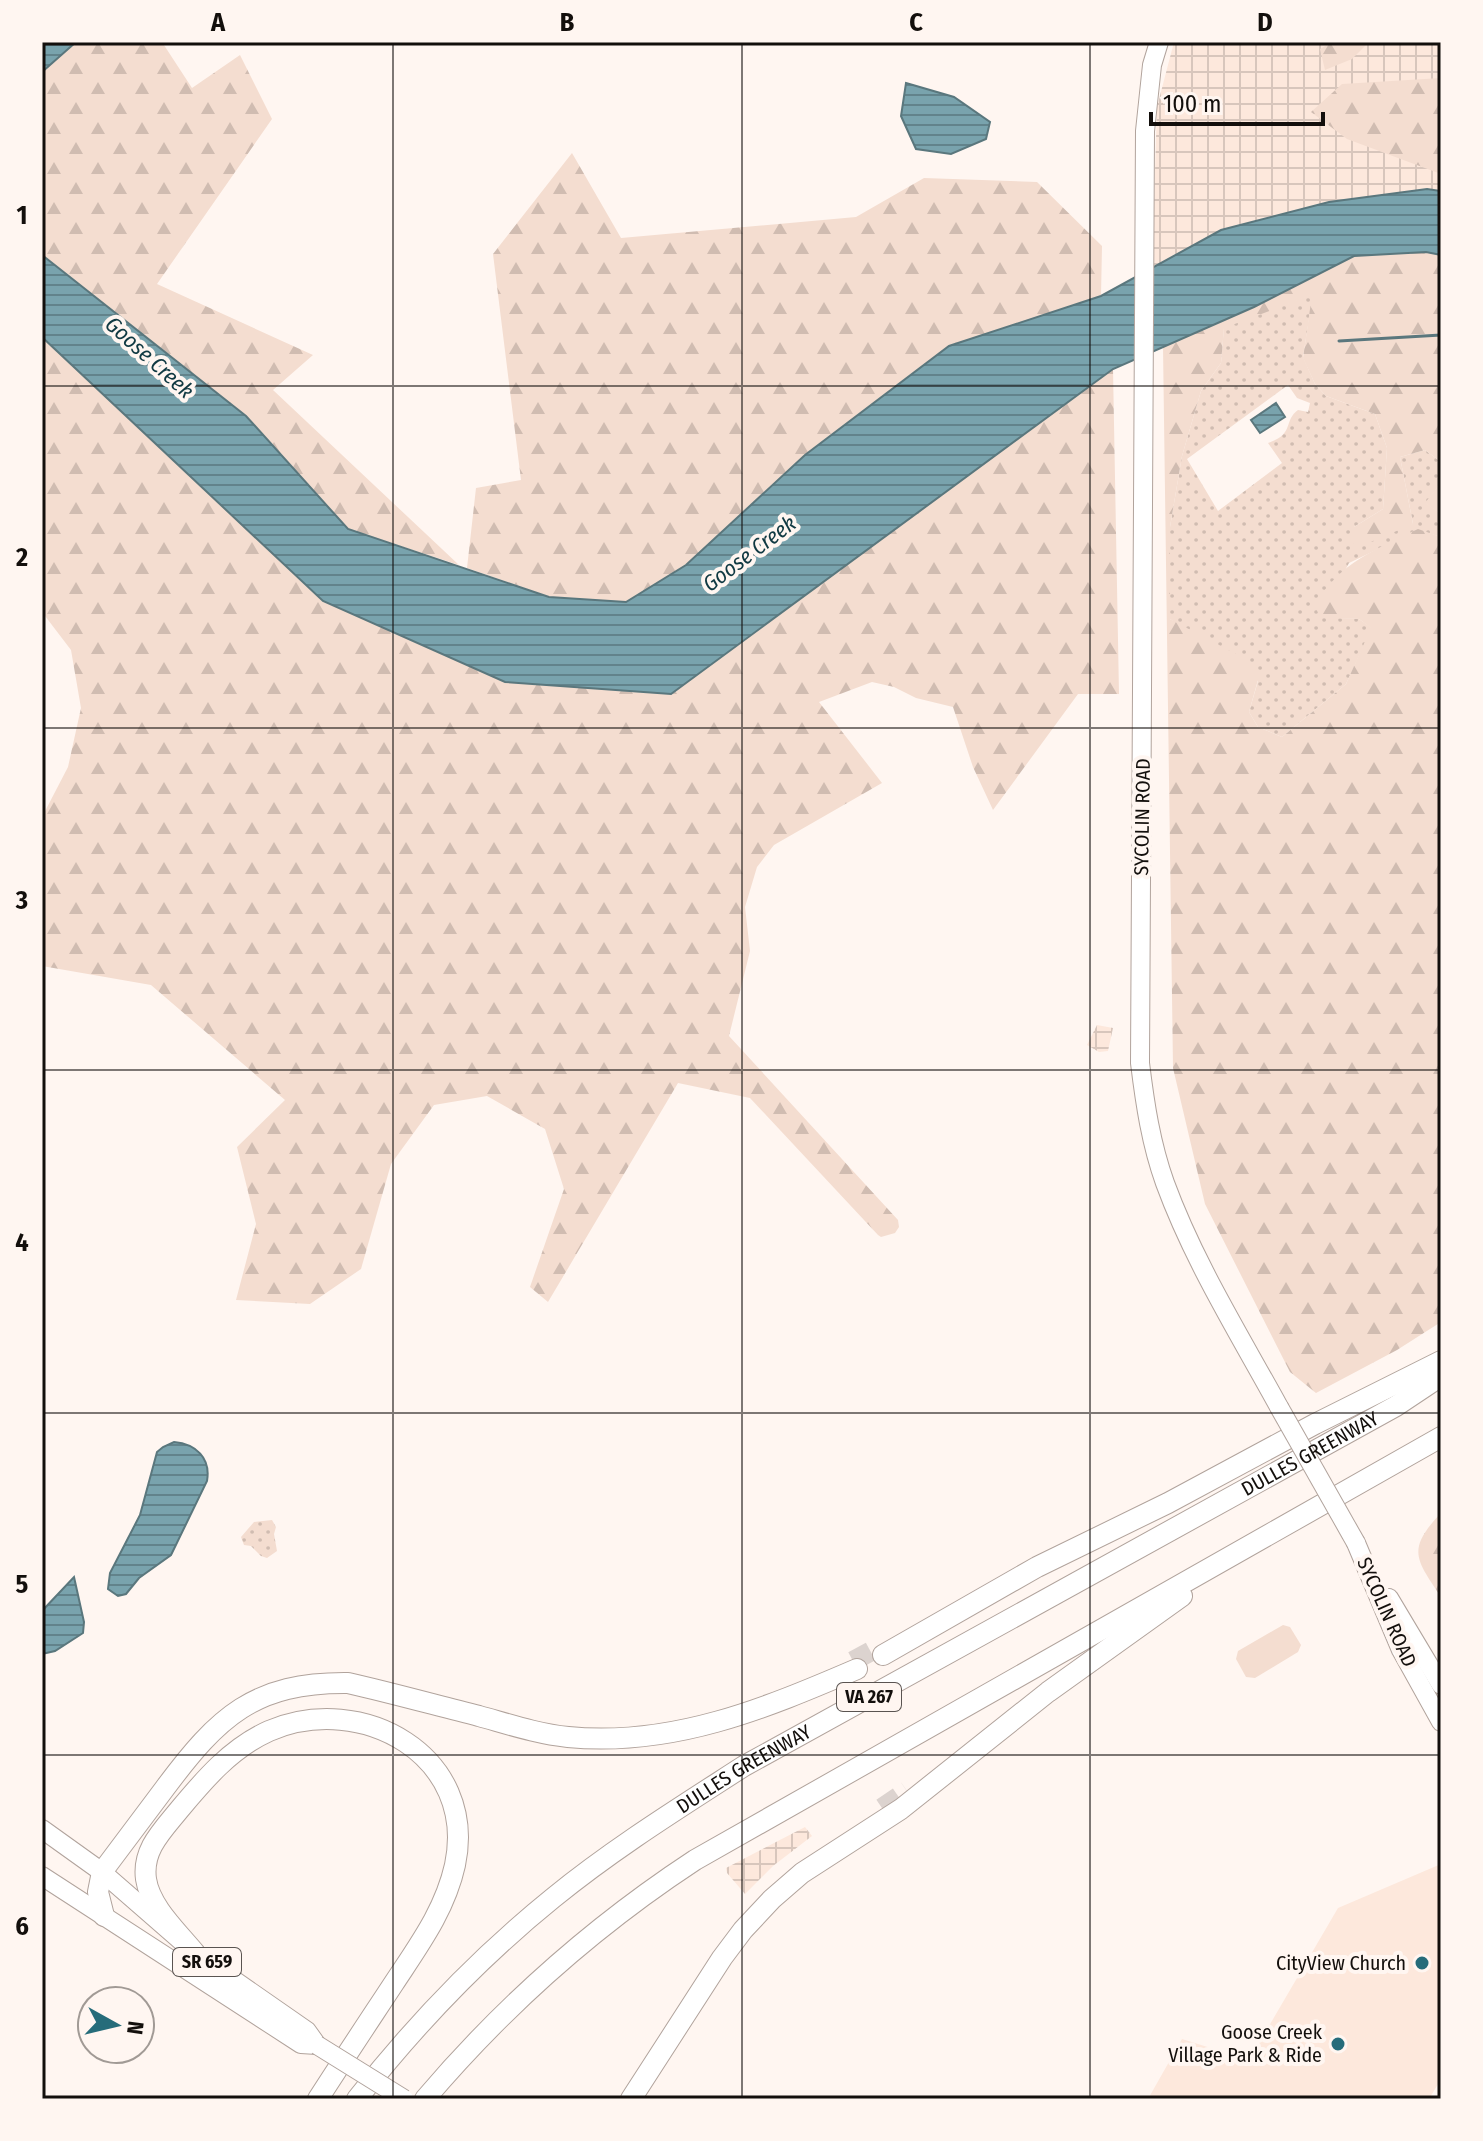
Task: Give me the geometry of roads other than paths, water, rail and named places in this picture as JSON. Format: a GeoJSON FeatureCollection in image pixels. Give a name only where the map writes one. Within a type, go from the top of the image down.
{"type":"FeatureCollection","features":[{"type":"Feature","properties":{"kind":"highway"},"geometry":{"type":"LineString","coordinates":[[881,1651],[911,1638],[1037,1567],[1168,1503],[1441,1361]]}},
{"type":"Feature","properties":{"kind":"highway","name":"DULLES GREENWAY"},"geometry":{"type":"LineString","coordinates":[[357,2099],[404,2041],[485,1957],[554,1897],[644,1831],[744,1766],[1396,1406],[1441,1376]]}},
{"type":"Feature","properties":{"kind":"highway","name":"VA 267"},"geometry":{"type":"LineString","coordinates":[[425,2099],[481,2035],[552,1967],[606,1923],[682,1869],[734,1836],[1441,1437]]}},
{"type":"Feature","properties":{"kind":"highway"},"geometry":{"type":"LineString","coordinates":[[631,2099],[695,1997],[743,1930],[772,1899],[802,1873],[901,1809],[1048,1692],[1246,1548]]}},
{"type":"Feature","properties":{"kind":"highway"},"geometry":{"type":"LineString","coordinates":[[104,1916],[98,1892],[102,1872],[197,1746],[224,1719],[254,1700],[282,1690],[319,1683],[348,1683],[526,1729],[567,1737],[616,1739],[702,1728],[742,1716],[824,1683],[855,1665]]}},
{"type":"Feature","properties":{"kind":"highway"},"geometry":{"type":"LineString","coordinates":[[195,1953],[158,1908],[146,1882],[145,1870],[155,1840],[212,1770],[268,1731],[330,1718],[359,1722],[388,1731],[421,1754],[434,1769],[449,1795],[456,1825],[457,1845],[449,1886],[428,1932],[318,2099]]}},
{"type":"Feature","properties":{"kind":"highway"},"geometry":{"type":"LineString","coordinates":[[907,1791],[931,1785]]}},
{"type":"Feature","properties":{"kind":"highway"},"geometry":{"type":"LineString","coordinates":[[848,1843],[867,1818],[882,1808]]}},
{"type":"Feature","properties":{"kind":"main road","name":"SYCOLIN ROAD"},"geometry":{"type":"LineString","coordinates":[[1159,42],[1152,65],[1146,116],[1140,1063],[1146,1105],[1165,1182],[1197,1259],[1356,1543],[1441,1685]]}},
{"type":"Feature","properties":{"kind":"main road","name":"SYCOLIN ROAD"},"geometry":{"type":"LineString","coordinates":[[1356,1543],[1401,1650],[1441,1722]]}},
{"type":"Feature","properties":{"kind":"main road","name":"SR 659"},"geometry":{"type":"LineString","coordinates":[[42,1829],[102,1872],[195,1953],[307,2031],[317,2045],[404,2099]]}},
{"type":"Feature","properties":{"kind":"main road","name":"SR 659"},"geometry":{"type":"LineString","coordinates":[[42,1876],[301,2044],[317,2045]]}},
{"type":"Feature","properties":{"kind":"water"},"geometry":{"type":"Polygon","coordinates":[[[42,42],[76,42],[42,72],[42,42]]]}},
{"type":"Feature","properties":{"kind":"water"},"geometry":{"type":"Polygon","coordinates":[[[906,83],[954,97],[990,122],[986,139],[951,154],[916,149],[901,116],[906,83]]]}},
{"type":"Feature","properties":{"kind":"water","name":"Goose Creek"},"geometry":{"type":"Polygon","coordinates":[[[1427,189],[1441,191],[1441,255],[1426,252],[1354,256],[1254,307],[1113,369],[671,694],[505,682],[323,601],[42,337],[42,255],[246,416],[348,529],[549,597],[626,602],[686,565],[805,455],[949,346],[1101,296],[1221,230],[1329,202],[1427,189]]]}},
{"type":"Feature","properties":{"kind":"water"},"geometry":{"type":"Polygon","coordinates":[[[1276,403],[1285,417],[1260,433],[1251,420],[1276,403]]]}},
{"type":"Feature","properties":{"kind":"water"},"geometry":{"type":"Polygon","coordinates":[[[174,1442],[189,1446],[200,1454],[207,1465],[207,1481],[171,1555],[139,1578],[126,1594],[118,1596],[108,1589],[110,1573],[140,1515],[157,1452],[174,1442]]]}},
{"type":"Feature","properties":{"kind":"water"},"geometry":{"type":"Polygon","coordinates":[[[74,1577],[84,1622],[83,1633],[55,1651],[42,1654],[42,1611],[74,1577]]]}},
{"type":"Feature","properties":{"kind":"waterway"},"geometry":{"type":"LineString","coordinates":[[1339,341],[1441,335]]}},
{"type":"Feature","properties":{"kind":"tunnel"},"geometry":{"type":"LineString","coordinates":[[853,1661],[879,1647]]}},
{"type":"Feature","properties":{"kind":"tunnel"},"geometry":{"type":"LineString","coordinates":[[882,1808],[907,1791]]}},
{"type":"Feature","properties":{"kind":"place","name":"CityView Church"},"geometry":{"type":"Point","coordinates":[1422,1963]}},
{"type":"Feature","properties":{"kind":"place","name":"Goose Creek Village Park & Ride"},"geometry":{"type":"Point","coordinates":[1338,2044]}}]}
